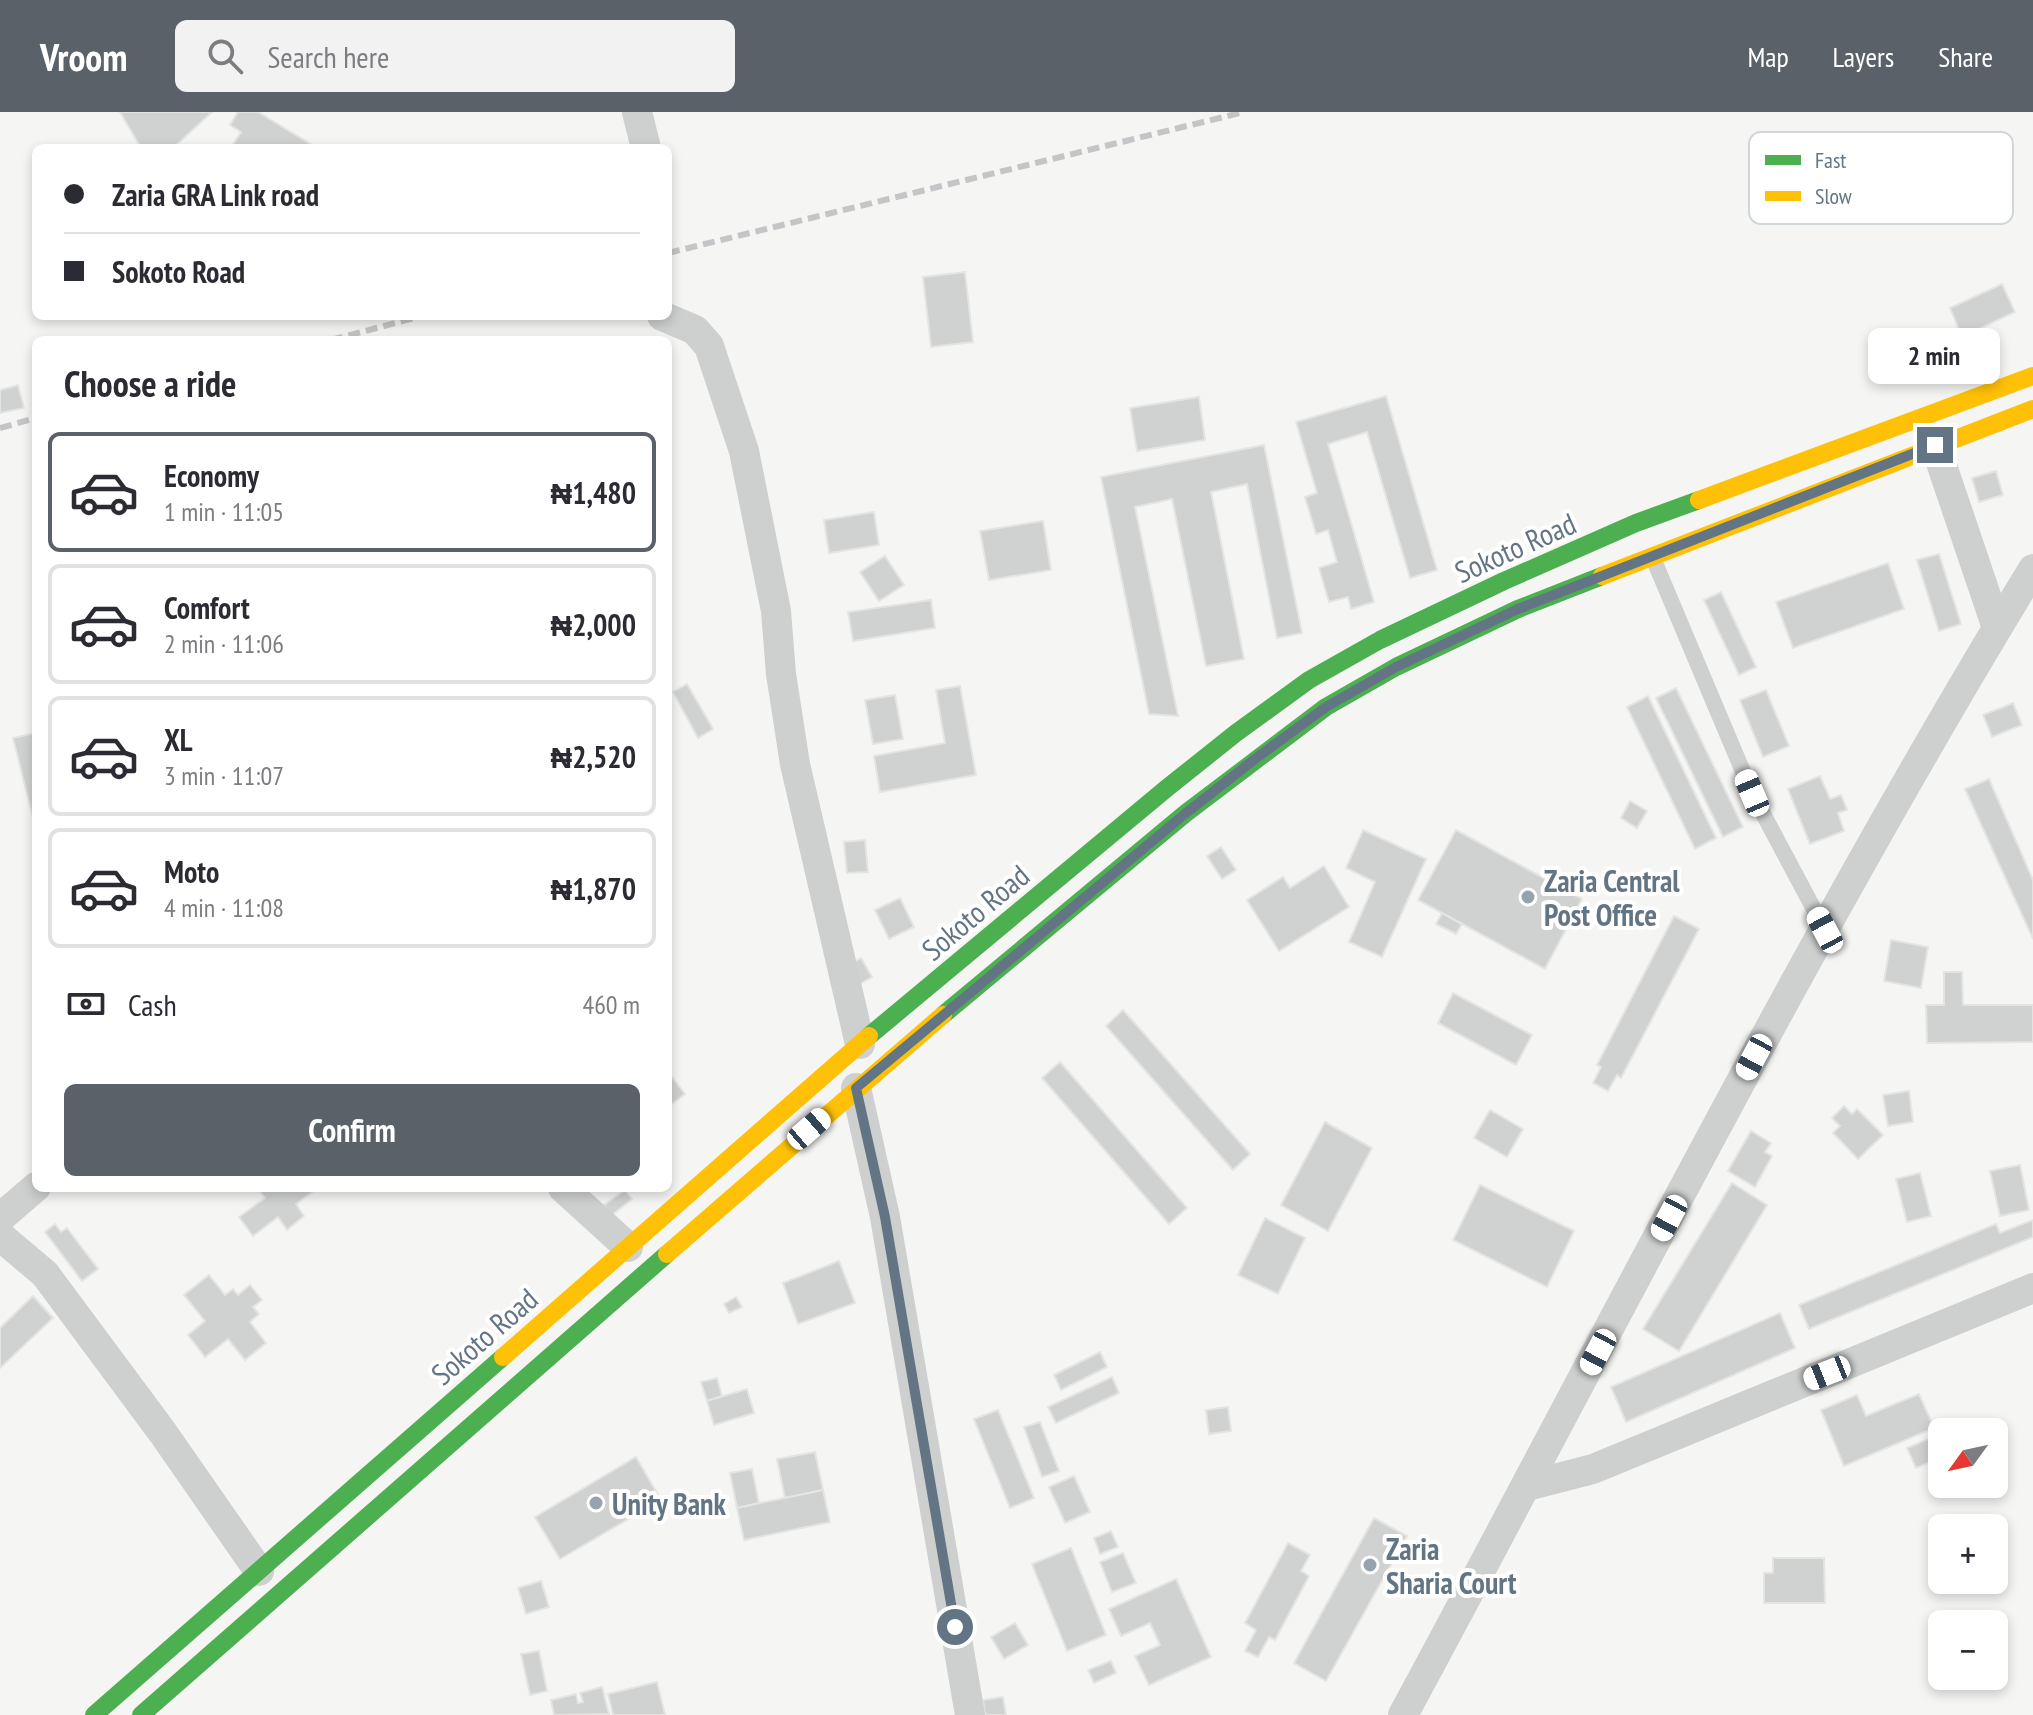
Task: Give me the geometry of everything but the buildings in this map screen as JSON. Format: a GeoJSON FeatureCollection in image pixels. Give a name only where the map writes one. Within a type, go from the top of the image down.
{"type":"FeatureCollection","features":[{"type":"Feature","properties":{"kind":"main road","name":"Sokoto Road"},"geometry":{"type":"LineString","coordinates":[[94,1715],[860,1044],[1167,788],[1309,680],[1380,640],[1636,523],[2033,376]]}},
{"type":"Feature","properties":{"kind":"main road","name":"Sokoto Road"},"geometry":{"type":"LineString","coordinates":[[141,1715],[856,1088],[1186,813],[1326,707],[1396,667],[1518,609],[2033,409]]}},
{"type":"Feature","properties":{"kind":"street"},"geometry":{"type":"LineString","coordinates":[[637,112],[645,144]]}},
{"type":"Feature","properties":{"kind":"street"},"geometry":{"type":"LineString","coordinates":[[671,320],[695,330],[709,346],[744,451],[776,611],[781,674],[795,764],[860,1044]]}},
{"type":"Feature","properties":{"kind":"street"},"geometry":{"type":"LineString","coordinates":[[1935,445],[1997,628]]}},
{"type":"Feature","properties":{"kind":"street"},"geometry":{"type":"LineString","coordinates":[[1403,1715],[1754,1057],[1951,704],[2033,569]]}},
{"type":"Feature","properties":{"kind":"street"},"geometry":{"type":"LineString","coordinates":[[856,1088],[885,1217],[970,1715]]}},
{"type":"Feature","properties":{"kind":"street"},"geometry":{"type":"LineString","coordinates":[[0,1218],[32,1190]]}},
{"type":"Feature","properties":{"kind":"street"},"geometry":{"type":"LineString","coordinates":[[567,1192],[628,1247]]}},
{"type":"Feature","properties":{"kind":"street"},"geometry":{"type":"LineString","coordinates":[[0,1236],[45,1274],[163,1433],[259,1571]]}},
{"type":"Feature","properties":{"kind":"street"},"geometry":{"type":"LineString","coordinates":[[1527,1486],[1593,1469],[2033,1288]]}},
{"type":"Feature","properties":{"kind":"lane"},"geometry":{"type":"LineString","coordinates":[[1652,556],[1752,793],[1825,930]]}},
{"type":"Feature","properties":{"kind":"railway"},"geometry":{"type":"LineString","coordinates":[[672,252],[1244,112]]}},
{"type":"Feature","properties":{"kind":"railway"},"geometry":{"type":"LineString","coordinates":[[346,336],[407,320]]}},
{"type":"Feature","properties":{"kind":"railway"},"geometry":{"type":"LineString","coordinates":[[0,428],[32,419]]}},
{"type":"Feature","properties":{"kind":"traffic: fast"},"geometry":{"type":"LineString","coordinates":[[869,1036],[1167,788],[1309,680],[1380,640],[1504,581],[1636,523],[1699,500]]}},
{"type":"Feature","properties":{"kind":"traffic: fast"},"geometry":{"type":"LineString","coordinates":[[943,1015],[1186,813],[1326,707],[1396,667],[1518,609],[1602,576]]}},
{"type":"Feature","properties":{"kind":"traffic: fast"},"geometry":{"type":"LineString","coordinates":[[141,1715],[667,1254]]}},
{"type":"Feature","properties":{"kind":"traffic: fast"},"geometry":{"type":"LineString","coordinates":[[94,1715],[503,1357]]}},
{"type":"Feature","properties":{"kind":"traffic: slow"},"geometry":{"type":"LineString","coordinates":[[1699,500],[2033,376]]}},
{"type":"Feature","properties":{"kind":"traffic: slow"},"geometry":{"type":"LineString","coordinates":[[1602,576],[2033,409]]}},
{"type":"Feature","properties":{"kind":"traffic: slow"},"geometry":{"type":"LineString","coordinates":[[667,1254],[943,1015]]}},
{"type":"Feature","properties":{"kind":"traffic: slow"},"geometry":{"type":"LineString","coordinates":[[503,1357],[869,1036]]}},
{"type":"Feature","properties":{"kind":"place","name":"Zaria Central Post Office"},"geometry":{"type":"Point","coordinates":[1528,897]}},
{"type":"Feature","properties":{"kind":"place","name":"Unity Bank"},"geometry":{"type":"Point","coordinates":[596,1503]}},
{"type":"Feature","properties":{"kind":"place","name":"Zaria Sharia Court"},"geometry":{"type":"Point","coordinates":[1370,1565]}},
{"type":"Feature","properties":{"kind":"route"},"geometry":{"type":"LineString","coordinates":[[955,1627],[885,1217],[856,1088],[1186,813],[1326,707],[1396,667],[1518,609],[1935,445]]}}]}
